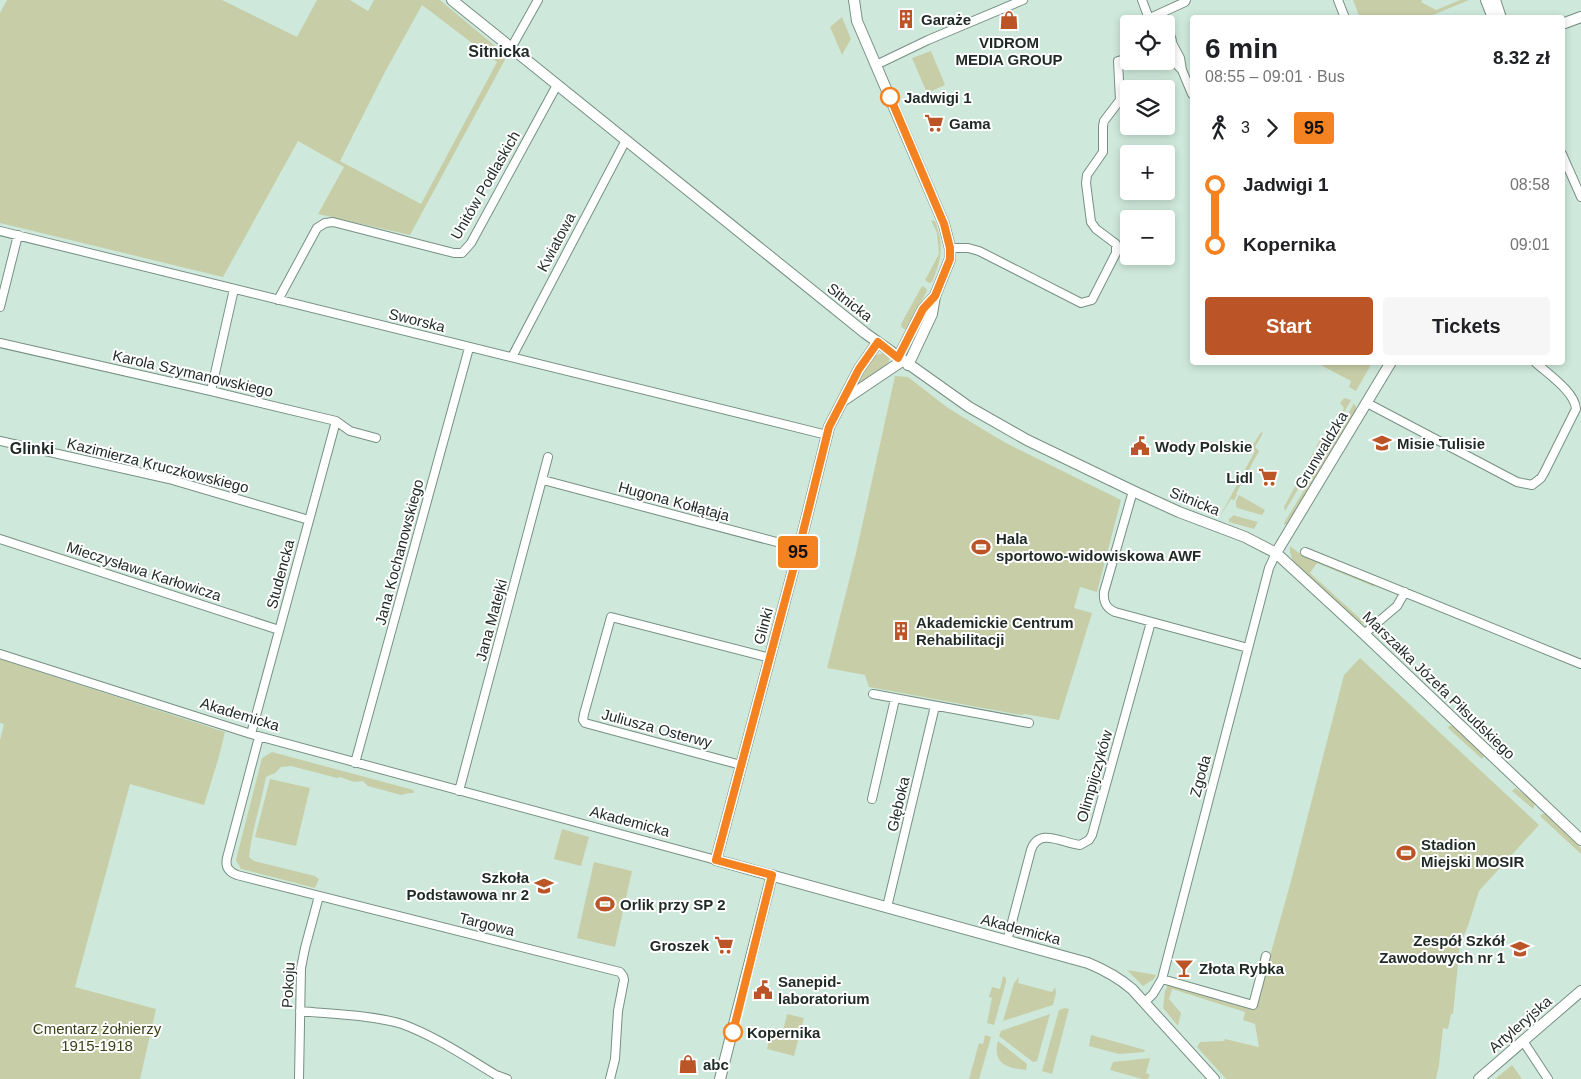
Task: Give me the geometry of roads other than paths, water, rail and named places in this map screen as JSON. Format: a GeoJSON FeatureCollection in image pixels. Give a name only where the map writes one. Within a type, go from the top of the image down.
{"type":"FeatureCollection","features":[{"type":"Feature","properties":{"kind":"street","name":"Sitnicka"},"geometry":{"type":"LineString","coordinates":[[452,0],[902,361],[969,407],[1027,440],[1133,491],[1179,512],[1245,537],[1276,553]]}},
{"type":"Feature","properties":{"kind":"street"},"geometry":{"type":"LineString","coordinates":[[511,48],[538,0]]}},
{"type":"Feature","properties":{"kind":"street"},"geometry":{"type":"LineString","coordinates":[[854,0],[857,21],[944,224],[950,248],[950,259],[935,296],[932,314],[902,361]]}},
{"type":"Feature","properties":{"kind":"street"},"geometry":{"type":"LineString","coordinates":[[876,65],[928,40],[1023,0]]}},
{"type":"Feature","properties":{"kind":"street"},"geometry":{"type":"LineString","coordinates":[[1142,0],[1149,15]]}},
{"type":"Feature","properties":{"kind":"street"},"geometry":{"type":"LineString","coordinates":[[1338,0],[1344,15]]}},
{"type":"Feature","properties":{"kind":"street"},"geometry":{"type":"LineString","coordinates":[[1486,0],[1492,15]]}},
{"type":"Feature","properties":{"kind":"street"},"geometry":{"type":"LineString","coordinates":[[1495,0],[1501,15]]}},
{"type":"Feature","properties":{"kind":"street"},"geometry":{"type":"LineString","coordinates":[[1163,15],[1185,1]]}},
{"type":"Feature","properties":{"kind":"street"},"geometry":{"type":"LineString","coordinates":[[1565,19],[1581,16]]}},
{"type":"Feature","properties":{"kind":"street"},"geometry":{"type":"LineString","coordinates":[[1565,23],[1581,16]]}},
{"type":"Feature","properties":{"kind":"street"},"geometry":{"type":"LineString","coordinates":[[1175,49],[1190,89]]}},
{"type":"Feature","properties":{"kind":"street"},"geometry":{"type":"LineString","coordinates":[[950,248],[968,248],[979,251],[1081,302],[1092,300],[1116,253],[1116,244],[1096,229],[1091,222],[1086,183],[1087,175],[1103,152],[1102,126],[1104,121],[1120,100],[1118,61],[1120,60]]}},
{"type":"Feature","properties":{"kind":"street"},"geometry":{"type":"LineString","coordinates":[[1175,62],[1182,70]]}},
{"type":"Feature","properties":{"kind":"street","name":"Unitów Podlaskich"},"geometry":{"type":"LineString","coordinates":[[278,300],[317,228],[325,223],[333,222],[462,253],[471,243],[558,85]]}},
{"type":"Feature","properties":{"kind":"street","name":"Kwiatowa"},"geometry":{"type":"LineString","coordinates":[[512,357],[626,140]]}},
{"type":"Feature","properties":{"kind":"street"},"geometry":{"type":"LineString","coordinates":[[1565,161],[1581,197]]}},
{"type":"Feature","properties":{"kind":"street","name":"Sworska"},"geometry":{"type":"LineString","coordinates":[[0,231],[827,435]]}},
{"type":"Feature","properties":{"kind":"street"},"geometry":{"type":"LineString","coordinates":[[0,307],[18,235]]}},
{"type":"Feature","properties":{"kind":"street"},"geometry":{"type":"LineString","coordinates":[[211,391],[234,289]]}},
{"type":"Feature","properties":{"kind":"street","name":"Glinki"},"geometry":{"type":"LineString","coordinates":[[716,860],[799,548],[829,427],[859,369],[878,342]]}},
{"type":"Feature","properties":{"kind":"street","name":"Karola Szymanowskiego"},"geometry":{"type":"LineString","coordinates":[[0,343],[336,420],[350,431],[376,438]]}},
{"type":"Feature","properties":{"kind":"street","name":"Jana Kochanowskiego"},"geometry":{"type":"LineString","coordinates":[[356,763],[469,348]]}},
{"type":"Feature","properties":{"kind":"street","name":"Glinki"},"geometry":{"type":"LineString","coordinates":[[841,402],[902,361]]}},
{"type":"Feature","properties":{"kind":"street","name":"Grunwaldzka"},"geometry":{"type":"LineString","coordinates":[[1276,553],[1389,365]]}},
{"type":"Feature","properties":{"kind":"street"},"geometry":{"type":"LineString","coordinates":[[1367,402],[1517,482],[1532,485],[1541,478],[1576,409],[1572,396],[1538,365]]}},
{"type":"Feature","properties":{"kind":"street","name":"Studencka"},"geometry":{"type":"LineString","coordinates":[[227,868],[226,858],[279,630],[336,420]]}},
{"type":"Feature","properties":{"kind":"street","name":"Kazimierza Kruczkowskiego"},"geometry":{"type":"LineString","coordinates":[[0,440],[169,479],[309,520]]}},
{"type":"Feature","properties":{"kind":"street","name":"Jana Matejki"},"geometry":{"type":"LineString","coordinates":[[459,791],[548,457]]}},
{"type":"Feature","properties":{"kind":"street","name":"Hugona Kołłątaja"},"geometry":{"type":"LineString","coordinates":[[542,480],[799,548]]}},
{"type":"Feature","properties":{"kind":"street"},"geometry":{"type":"LineString","coordinates":[[1133,491],[1104,592],[1104,603],[1115,612],[1248,648]]}},
{"type":"Feature","properties":{"kind":"street","name":"Mieczysława Karłowicza"},"geometry":{"type":"LineString","coordinates":[[0,539],[279,630]]}},
{"type":"Feature","properties":{"kind":"street"},"geometry":{"type":"LineString","coordinates":[[1305,552],[1581,664]]}},
{"type":"Feature","properties":{"kind":"street","name":"Marszałka Józefa Piłsudskiego"},"geometry":{"type":"LineString","coordinates":[[1276,553],[1581,840]]}},
{"type":"Feature","properties":{"kind":"street","name":"Zgoda"},"geometry":{"type":"LineString","coordinates":[[1145,1002],[1153,994],[1162,978],[1269,568],[1276,553]]}},
{"type":"Feature","properties":{"kind":"street"},"geometry":{"type":"LineString","coordinates":[[1364,634],[1397,606],[1405,592]]}},
{"type":"Feature","properties":{"kind":"street","name":"Juliusza Osterwy"},"geometry":{"type":"LineString","coordinates":[[741,765],[585,723],[583,720],[584,714],[611,617],[770,658]]}},
{"type":"Feature","properties":{"kind":"street","name":"Olimpijczyków"},"geometry":{"type":"LineString","coordinates":[[1008,940],[1034,842],[1044,837],[1080,845],[1089,840],[1092,835],[1151,622]]}},
{"type":"Feature","properties":{"kind":"street","name":"Akademicka"},"geometry":{"type":"LineString","coordinates":[[0,654],[255,735],[1088,963],[1122,980],[1145,1002],[1214,1079]]}},
{"type":"Feature","properties":{"kind":"street"},"geometry":{"type":"LineString","coordinates":[[873,694],[1029,723]]}},
{"type":"Feature","properties":{"kind":"street","name":"Głęboka"},"geometry":{"type":"LineString","coordinates":[[872,799],[894,699]]}},
{"type":"Feature","properties":{"kind":"street","name":"Głęboka"},"geometry":{"type":"LineString","coordinates":[[888,907],[935,706]]}},
{"type":"Feature","properties":{"kind":"street","name":"Targowa"},"geometry":{"type":"LineString","coordinates":[[227,868],[237,875],[620,972],[623,976],[614,1060],[610,1079]]}},
{"type":"Feature","properties":{"kind":"street"},"geometry":{"type":"LineString","coordinates":[[720,1079],[772,875]]}},
{"type":"Feature","properties":{"kind":"street","name":"Pokoju"},"geometry":{"type":"LineString","coordinates":[[299,1079],[301,968],[319,896]]}},
{"type":"Feature","properties":{"kind":"street"},"geometry":{"type":"LineString","coordinates":[[1162,978],[1253,1005],[1266,956]]}},
{"type":"Feature","properties":{"kind":"street","name":"Artyleryjska"},"geometry":{"type":"LineString","coordinates":[[1479,1079],[1581,991]]}},
{"type":"Feature","properties":{"kind":"street"},"geometry":{"type":"LineString","coordinates":[[300,1011],[383,1020],[400,1024],[422,1032],[507,1079]]}},
{"type":"Feature","properties":{"kind":"street"},"geometry":{"type":"LineString","coordinates":[[1523,1041],[1548,1079]]}},
{"type":"Feature","properties":{"kind":"place","name":"Garaże"},"geometry":{"type":"Point","coordinates":[906,19]}},
{"type":"Feature","properties":{"kind":"place","name":"VIDROM MEDIA GROUP"},"geometry":{"type":"Point","coordinates":[1009,20]}},
{"type":"Feature","properties":{"kind":"place","name":"Jadwigi 1"},"geometry":{"type":"Point","coordinates":[890,97]}},
{"type":"Feature","properties":{"kind":"place","name":"Gama"},"geometry":{"type":"Point","coordinates":[934,123]}},
{"type":"Feature","properties":{"kind":"place","name":"Misie Tulisie"},"geometry":{"type":"Point","coordinates":[1382,443]}},
{"type":"Feature","properties":{"kind":"place","name":"Wody Polskie"},"geometry":{"type":"Point","coordinates":[1140,446]}},
{"type":"Feature","properties":{"kind":"place","name":"Lidl"},"geometry":{"type":"Point","coordinates":[1268,477]}},
{"type":"Feature","properties":{"kind":"place","name":"Hala sportowo-widowiskowa AWF"},"geometry":{"type":"Point","coordinates":[981,547]}},
{"type":"Feature","properties":{"kind":"place","name":"Akademickie Centrum Rehabilitacji"},"geometry":{"type":"Point","coordinates":[901,631]}},
{"type":"Feature","properties":{"kind":"place","name":"Stadion Miejski MOSIR"},"geometry":{"type":"Point","coordinates":[1406,853]}},
{"type":"Feature","properties":{"kind":"place","name":"Szkoła Podstawowa nr 2"},"geometry":{"type":"Point","coordinates":[544,886]}},
{"type":"Feature","properties":{"kind":"place","name":"Orlik przy SP 2"},"geometry":{"type":"Point","coordinates":[605,904]}},
{"type":"Feature","properties":{"kind":"place","name":"Groszek"},"geometry":{"type":"Point","coordinates":[724,945]}},
{"type":"Feature","properties":{"kind":"place","name":"Zespół Szkół Zawodowych nr 1"},"geometry":{"type":"Point","coordinates":[1520,949]}},
{"type":"Feature","properties":{"kind":"place","name":"Złota Rybka"},"geometry":{"type":"Point","coordinates":[1184,968]}},
{"type":"Feature","properties":{"kind":"place","name":"Sanepid- laboratorium"},"geometry":{"type":"Point","coordinates":[763,990]}},
{"type":"Feature","properties":{"kind":"place","name":"Kopernika"},"geometry":{"type":"Point","coordinates":[733,1032]}},
{"type":"Feature","properties":{"kind":"place","name":"abc"},"geometry":{"type":"Point","coordinates":[688,1064]}},
{"type":"Feature","properties":{"kind":"district","name":"Sitnicka"},"geometry":{"type":"Point","coordinates":[499,51]}},
{"type":"Feature","properties":{"kind":"district","name":"Glinki"},"geometry":{"type":"Point","coordinates":[32,448]}},
{"type":"Feature","properties":{"kind":"park label","name":"Cmentarz żołnierzy 1915-1918"},"geometry":{"type":"Point","coordinates":[97,1036]}}]}
